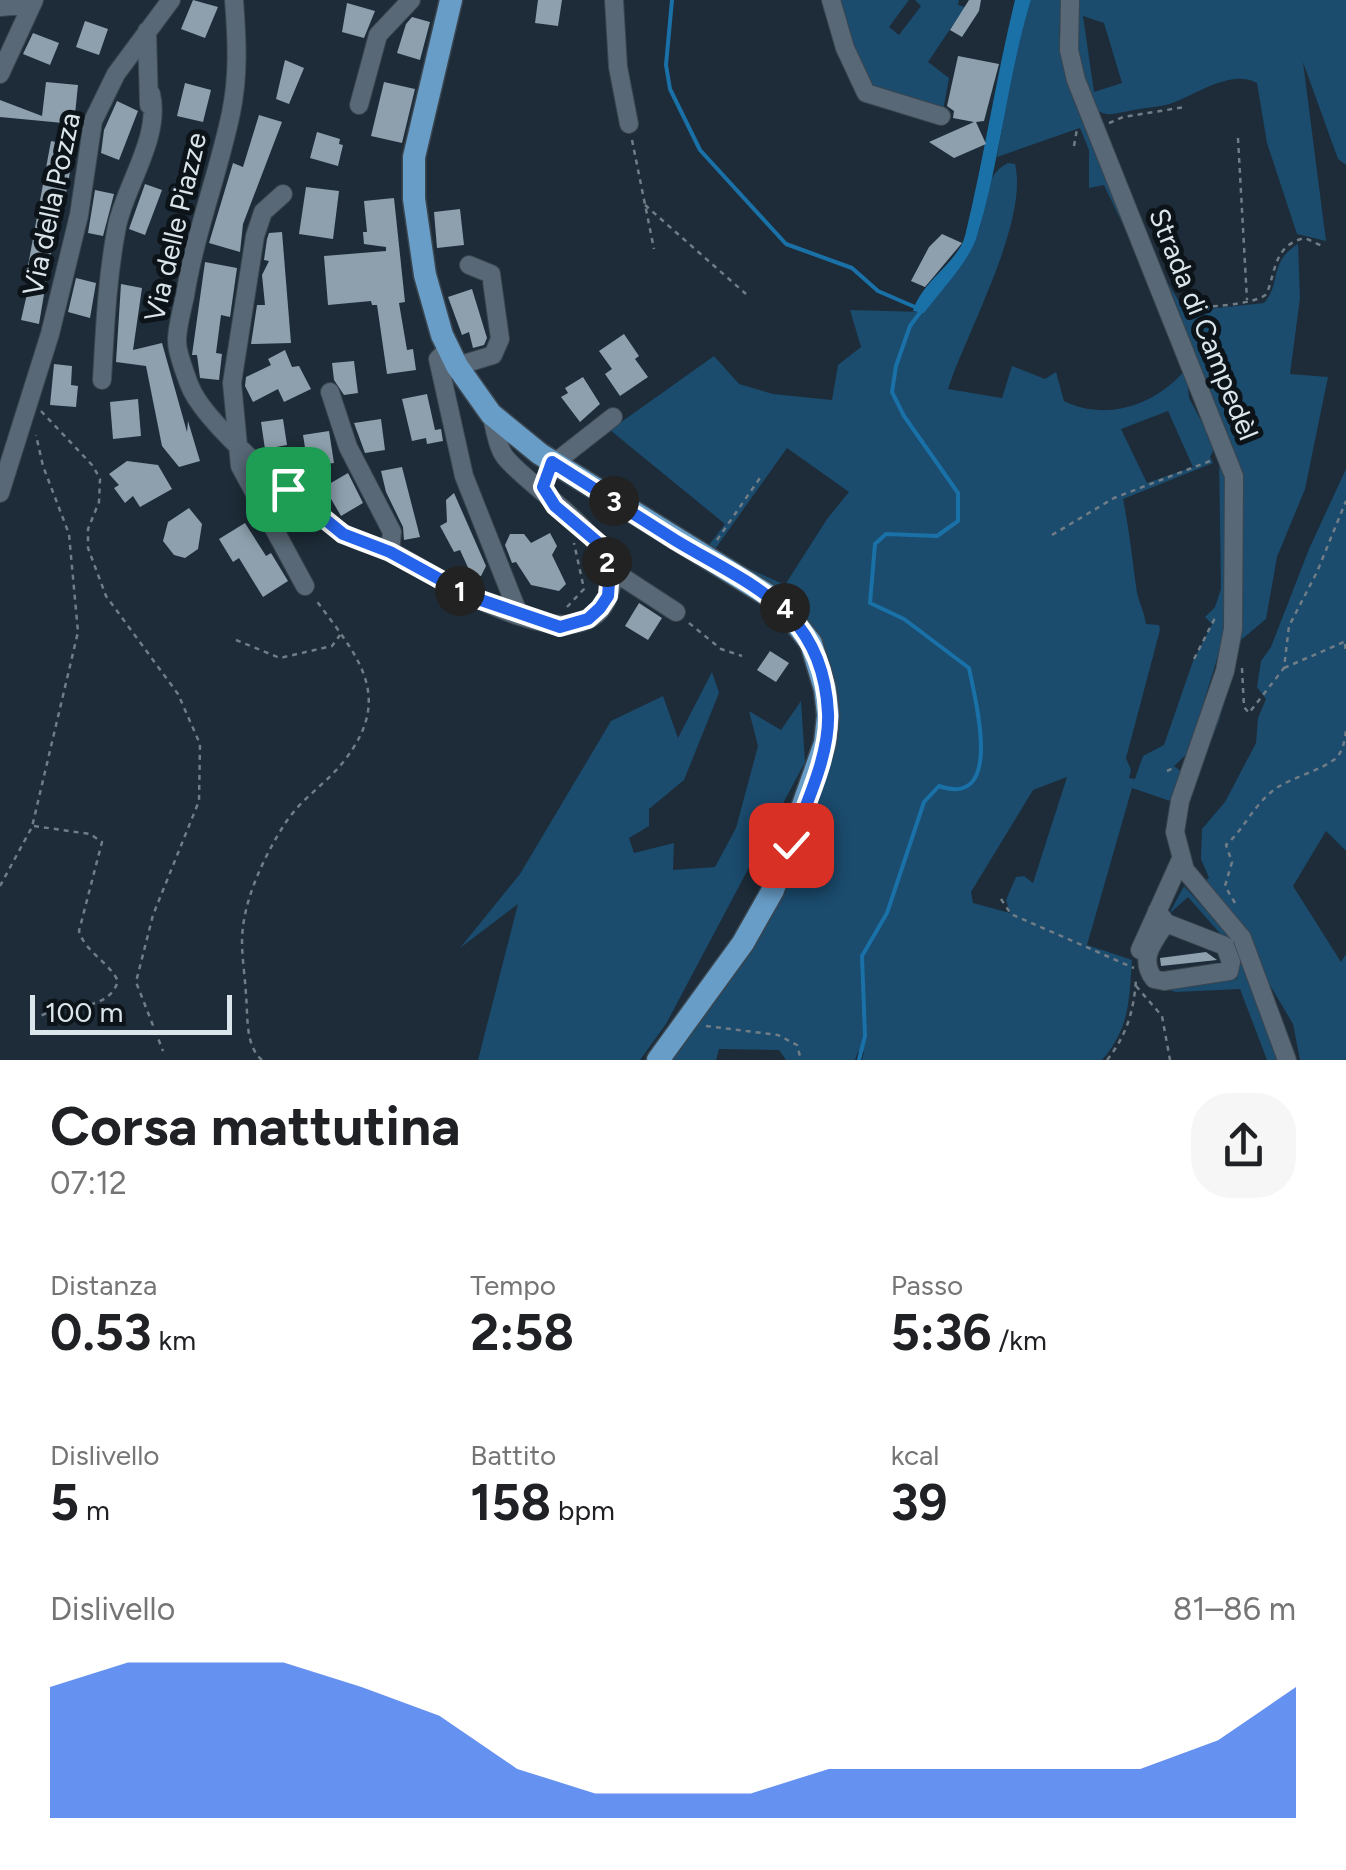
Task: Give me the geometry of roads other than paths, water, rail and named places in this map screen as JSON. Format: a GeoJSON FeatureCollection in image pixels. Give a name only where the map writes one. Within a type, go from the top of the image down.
{"type":"FeatureCollection","features":[{"type":"Feature","properties":{"kind":"main road"},"geometry":{"type":"LineString","coordinates":[[450,0],[414,157],[422,262],[453,357],[492,414],[552,463],[755,584],[796,620],[820,667],[828,716],[825,743],[774,890],[743,943],[658,1060]]}},
{"type":"Feature","properties":{"kind":"street","name":"Via della Pozza"},"geometry":{"type":"LineString","coordinates":[[0,493],[50,334],[79,215],[93,121],[116,74],[171,0]]}},
{"type":"Feature","properties":{"kind":"street","name":"Via delle Piazze"},"geometry":{"type":"LineString","coordinates":[[234,0],[239,61],[230,115],[196,234],[177,342],[190,389],[211,418],[240,446],[343,534],[390,552],[472,597],[560,627],[588,619],[608,596],[610,570]]}},
{"type":"Feature","properties":{"kind":"street"},"geometry":{"type":"LineString","coordinates":[[358,105],[378,35],[411,0]]}},
{"type":"Feature","properties":{"kind":"street"},"geometry":{"type":"LineString","coordinates":[[614,0],[618,67],[629,124]]}},
{"type":"Feature","properties":{"kind":"street"},"geometry":{"type":"LineString","coordinates":[[831,0],[845,48],[866,93],[941,116]]}},
{"type":"Feature","properties":{"kind":"street","name":"Strada di Campedèl"},"geometry":{"type":"LineString","coordinates":[[1070,0],[1068,50],[1096,132],[1234,476],[1233,629],[1225,671],[1176,817],[1180,860]]}},
{"type":"Feature","properties":{"kind":"street"},"geometry":{"type":"LineString","coordinates":[[0,6],[33,2]]}},
{"type":"Feature","properties":{"kind":"street"},"geometry":{"type":"LineString","coordinates":[[0,74],[33,2]]}},
{"type":"Feature","properties":{"kind":"street"},"geometry":{"type":"LineString","coordinates":[[102,380],[108,275],[118,219],[156,114],[147,31]]}},
{"type":"Feature","properties":{"kind":"street"},"geometry":{"type":"LineString","coordinates":[[120,190],[151,94]]}},
{"type":"Feature","properties":{"kind":"street","name":"Via delle Piazze"},"geometry":{"type":"LineString","coordinates":[[283,194],[263,212],[250,259],[232,383],[240,466],[305,586]]}},
{"type":"Feature","properties":{"kind":"street"},"geometry":{"type":"LineString","coordinates":[[469,265],[492,274],[500,339],[493,355],[438,359],[464,476],[518,615]]}},
{"type":"Feature","properties":{"kind":"street"},"geometry":{"type":"LineString","coordinates":[[330,392],[348,447],[392,532],[390,552]]}},
{"type":"Feature","properties":{"kind":"street"},"geometry":{"type":"LineString","coordinates":[[492,414],[502,454],[602,546],[610,570],[676,612]]}},
{"type":"Feature","properties":{"kind":"street"},"geometry":{"type":"LineString","coordinates":[[555,506],[543,487],[552,463],[613,418]]}},
{"type":"Feature","properties":{"kind":"street"},"geometry":{"type":"LineString","coordinates":[[1162,917],[1225,946],[1230,953],[1229,970],[1164,981],[1147,970],[1147,956],[1180,860]]}},
{"type":"Feature","properties":{"kind":"street"},"geometry":{"type":"LineString","coordinates":[[1180,860],[1236,930],[1254,964],[1287,1060]]}},
{"type":"Feature","properties":{"kind":"street"},"geometry":{"type":"LineString","coordinates":[[1136,976],[1143,939],[1162,917]]}},
{"type":"Feature","properties":{"kind":"waterway"},"geometry":{"type":"LineString","coordinates":[[672,0],[666,65],[670,89],[700,150],[786,244],[852,268],[878,291],[915,307]]}},
{"type":"Feature","properties":{"kind":"waterway"},"geometry":{"type":"LineString","coordinates":[[859,1060],[865,1036],[862,956],[887,913],[924,802],[939,786],[959,789],[972,782],[979,767],[981,747],[969,668],[904,619],[870,603],[875,544],[886,534],[937,536],[958,521],[958,493],[904,416],[892,392],[910,326],[922,310]]}}]}
